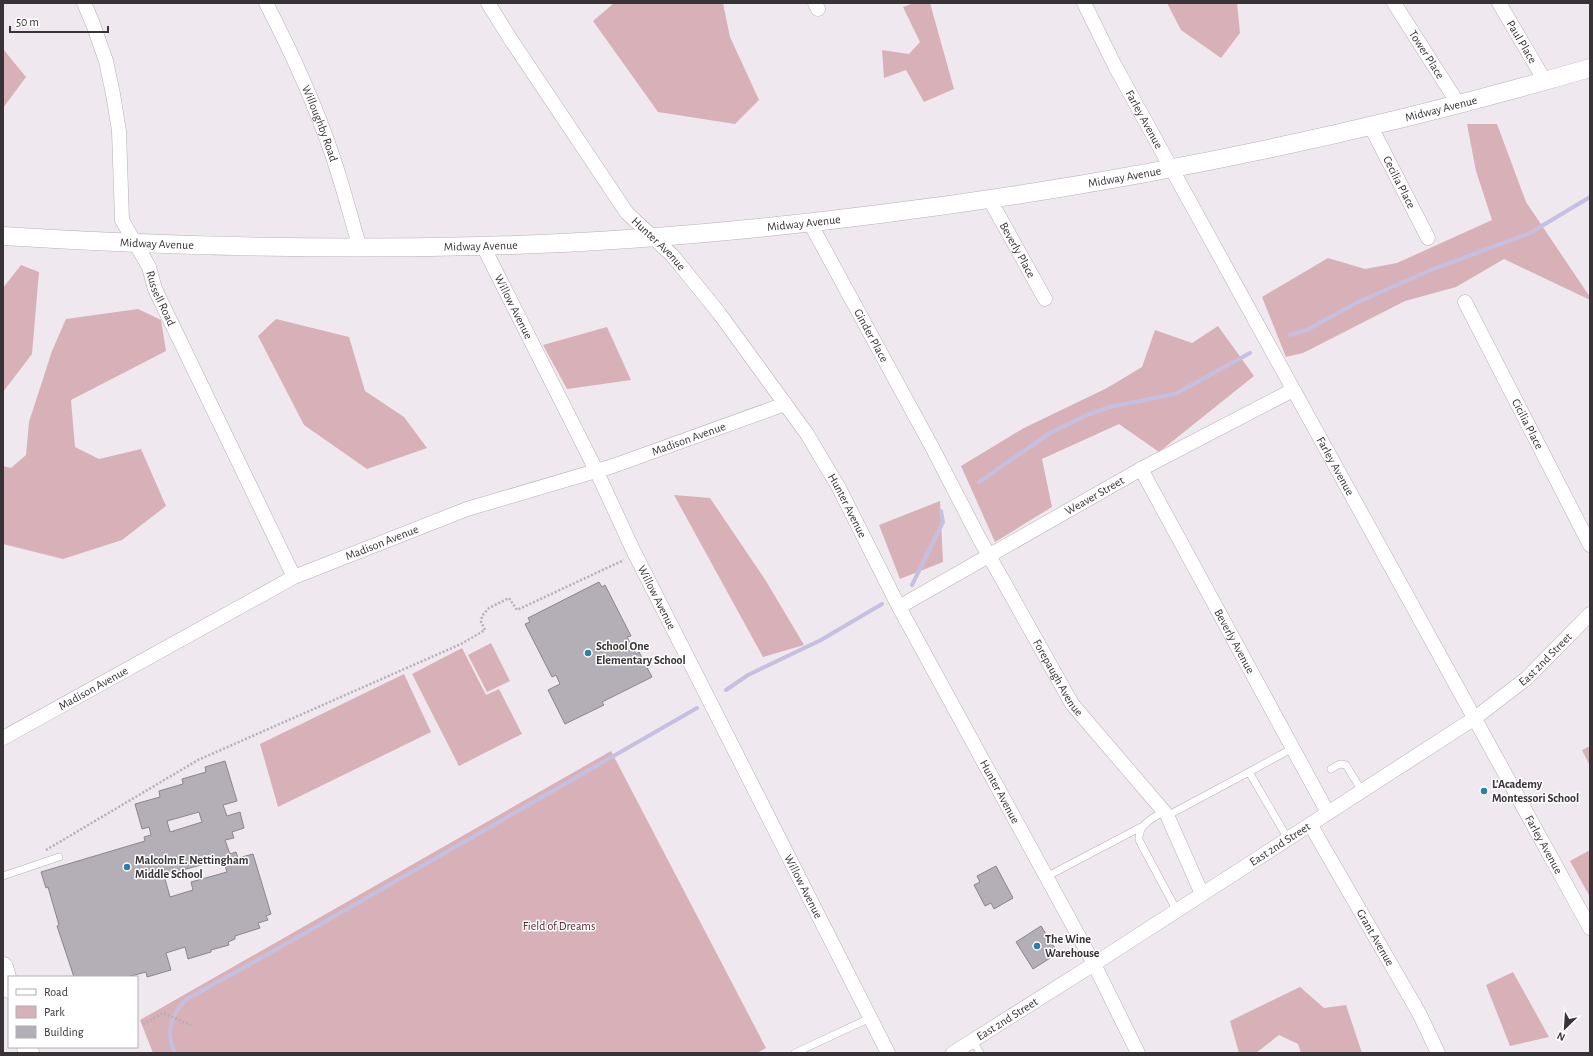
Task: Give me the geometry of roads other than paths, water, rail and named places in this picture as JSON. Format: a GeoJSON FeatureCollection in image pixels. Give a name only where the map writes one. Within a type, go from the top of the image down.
{"type":"FeatureCollection","features":[{"type":"Feature","properties":{"kind":"street","name":"Russell Road"},"geometry":{"type":"LineString","coordinates":[[84,3],[106,61],[113,94],[119,131],[122,220],[149,267],[155,289],[294,577]]}},
{"type":"Feature","properties":{"kind":"street","name":"Willoughby Road"},"geometry":{"type":"LineString","coordinates":[[266,3],[299,70],[315,108],[333,158],[360,248]]}},
{"type":"Feature","properties":{"kind":"street","name":"Hunter Avenue"},"geometry":{"type":"LineString","coordinates":[[488,3],[511,40],[627,213],[672,255],[719,313],[807,434],[839,488],[898,607],[1094,964],[1138,1053]]}},
{"type":"Feature","properties":{"kind":"street","name":"Farley Avenue"},"geometry":{"type":"LineString","coordinates":[[1084,3],[1115,66],[1590,928]]}},
{"type":"Feature","properties":{"kind":"street","name":"Tower Place"},"geometry":{"type":"LineString","coordinates":[[1394,3],[1459,105]]}},
{"type":"Feature","properties":{"kind":"street","name":"Paul Place"},"geometry":{"type":"LineString","coordinates":[[1499,3],[1545,81]]}},
{"type":"Feature","properties":{"kind":"street","name":"Midway Avenue"},"geometry":{"type":"LineString","coordinates":[[3,236],[136,244],[360,248],[482,246],[653,238],[810,223],[990,200],[1172,169],[1371,127],[1459,105],[1590,68]]}},
{"type":"Feature","properties":{"kind":"street","name":"Cecilia Place"},"geometry":{"type":"LineString","coordinates":[[1371,127],[1428,238]]}},
{"type":"Feature","properties":{"kind":"street","name":"Beverly Place"},"geometry":{"type":"LineString","coordinates":[[990,200],[1045,299]]}},
{"type":"Feature","properties":{"kind":"street","name":"Ginder Place"},"geometry":{"type":"LineString","coordinates":[[810,223],[932,447]]}},
{"type":"Feature","properties":{"kind":"street","name":"Willow Avenue"},"geometry":{"type":"LineString","coordinates":[[482,246],[596,470],[636,557],[888,1053]]}},
{"type":"Feature","properties":{"kind":"street","name":"Cicilia Place"},"geometry":{"type":"LineString","coordinates":[[1465,302],[1590,546]]}},
{"type":"Feature","properties":{"kind":"street","name":"Weaver Street"},"geometry":{"type":"LineString","coordinates":[[898,607],[1141,469],[1293,390]]}},
{"type":"Feature","properties":{"kind":"street","name":"Madison Avenue"},"geometry":{"type":"LineString","coordinates":[[3,738],[294,577],[467,509],[596,470],[785,404]]}},
{"type":"Feature","properties":{"kind":"street","name":"Forepaugh Avenue"},"geometry":{"type":"LineString","coordinates":[[932,447],[989,556],[1072,704],[1166,814],[1202,894]]}},
{"type":"Feature","properties":{"kind":"street","name":"Beverly Avenue"},"geometry":{"type":"LineString","coordinates":[[1141,469],[1328,813]]}},
{"type":"Feature","properties":{"kind":"street","name":"East 2nd Street"},"geometry":{"type":"LineString","coordinates":[[953,1053],[1177,911],[1474,718],[1527,678],[1590,614]]}},
{"type":"Feature","properties":{"kind":"street","name":"Grant Avenue"},"geometry":{"type":"LineString","coordinates":[[1310,824],[1415,1006],[1438,1053]]}},
{"type":"Feature","properties":{"kind":"lane"},"geometry":{"type":"LineString","coordinates":[[1046,877],[1141,827],[1148,821],[1166,814],[1293,748]]}},
{"type":"Feature","properties":{"kind":"lane"},"geometry":{"type":"LineString","coordinates":[[1331,769],[1340,764],[1346,765],[1362,791]]}},
{"type":"Feature","properties":{"kind":"lane"},"geometry":{"type":"LineString","coordinates":[[1249,772],[1288,838]]}},
{"type":"Feature","properties":{"kind":"lane"},"geometry":{"type":"LineString","coordinates":[[1141,827],[1139,832],[1139,840],[1177,911]]}},
{"type":"Feature","properties":{"kind":"lane"},"geometry":{"type":"LineString","coordinates":[[3,876],[59,857]]}},
{"type":"Feature","properties":{"kind":"lane"},"geometry":{"type":"LineString","coordinates":[[795,1053],[870,1018]]}},
{"type":"Feature","properties":{"kind":"lane"},"geometry":{"type":"LineString","coordinates":[[973,1041],[980,1053]]}},
{"type":"Feature","properties":{"kind":"waterway"},"geometry":{"type":"LineString","coordinates":[[1290,335],[1307,330],[1358,302],[1431,270],[1530,233],[1590,197]]}},
{"type":"Feature","properties":{"kind":"waterway"},"geometry":{"type":"LineString","coordinates":[[979,482],[1050,433],[1087,415],[1110,407],[1175,394],[1250,353]]}},
{"type":"Feature","properties":{"kind":"waterway"},"geometry":{"type":"LineString","coordinates":[[912,585],[943,522],[941,511]]}},
{"type":"Feature","properties":{"kind":"waterway"},"geometry":{"type":"LineString","coordinates":[[726,690],[748,675],[821,640],[882,604]]}},
{"type":"Feature","properties":{"kind":"waterway"},"geometry":{"type":"LineString","coordinates":[[175,1053],[170,1038],[171,1024],[177,1011],[187,999],[295,939],[697,708]]}},
{"type":"Feature","properties":{"kind":"place","name":"School One Elementary School"},"geometry":{"type":"Point","coordinates":[588,653]}},
{"type":"Feature","properties":{"kind":"place","name":"L'Academy Montessori School"},"geometry":{"type":"Point","coordinates":[1484,791]}},
{"type":"Feature","properties":{"kind":"place","name":"Malcolm E. Nettingham Middle School"},"geometry":{"type":"Point","coordinates":[127,867]}},
{"type":"Feature","properties":{"kind":"place","name":"The Wine Warehouse"},"geometry":{"type":"Point","coordinates":[1037,946]}},
{"type":"Feature","properties":{"kind":"park label","name":"Field of Dreams"},"geometry":{"type":"Point","coordinates":[559,926]}}]}
